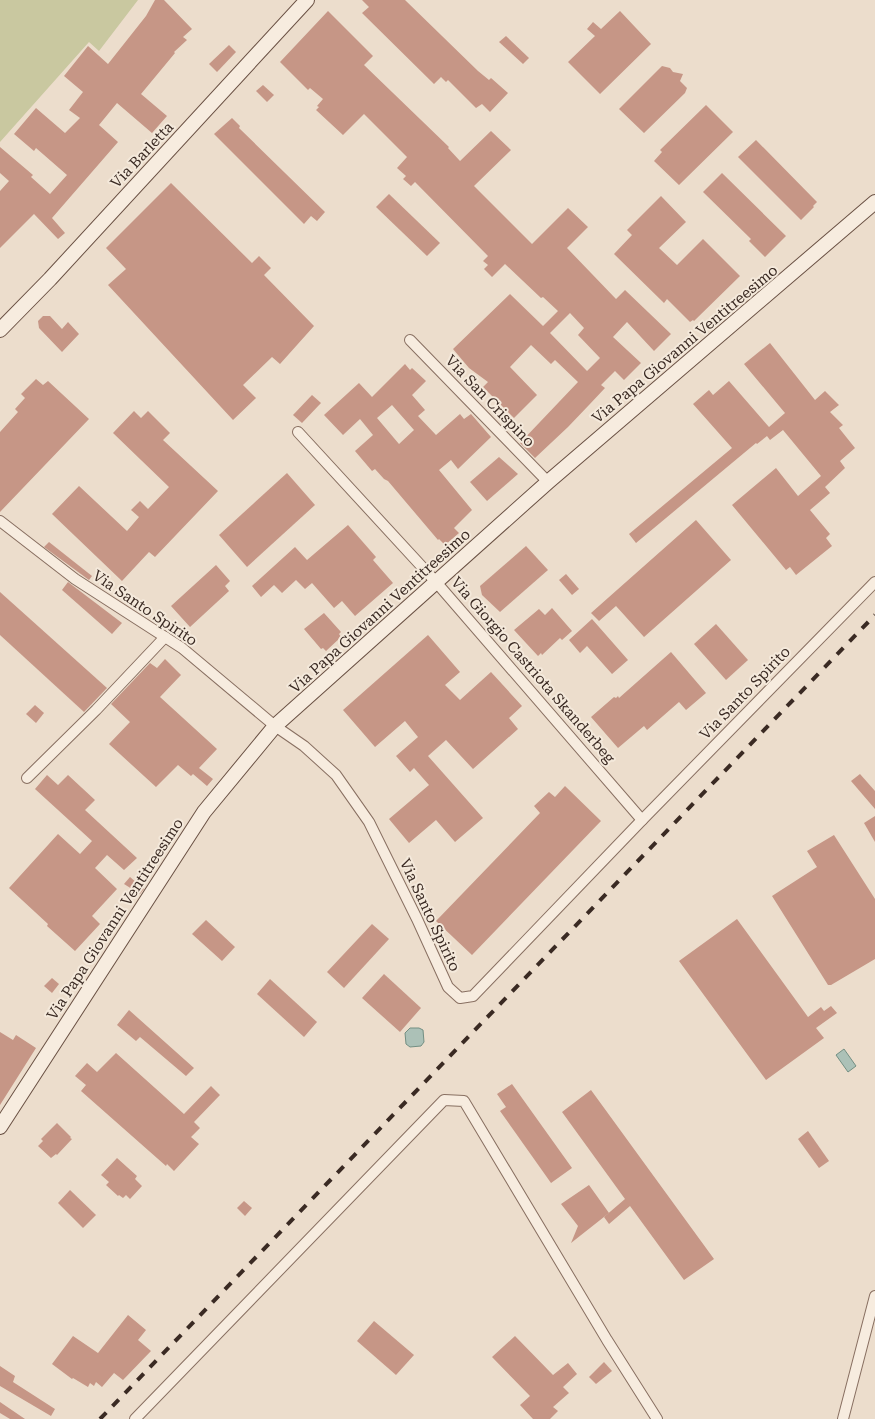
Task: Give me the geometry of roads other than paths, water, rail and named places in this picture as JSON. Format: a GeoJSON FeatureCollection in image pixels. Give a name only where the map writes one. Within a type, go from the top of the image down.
{"type":"FeatureCollection","features":[{"type":"Feature","properties":{"kind":"street","name":"Via Barletta"},"geometry":{"type":"LineString","coordinates":[[0,330],[50,279],[307,0]]}},
{"type":"Feature","properties":{"kind":"street","name":"Via Papa Giovanni Ventitreesimo"},"geometry":{"type":"LineString","coordinates":[[0,1127],[204,812],[275,726],[548,482],[875,202]]}},
{"type":"Feature","properties":{"kind":"street","name":"Via San Crispino"},"geometry":{"type":"LineString","coordinates":[[410,340],[548,482]]}},
{"type":"Feature","properties":{"kind":"street","name":"Via Giorgio Castriota Skanderbeg"},"geometry":{"type":"LineString","coordinates":[[298,432],[436,582],[642,820]]}},
{"type":"Feature","properties":{"kind":"street","name":"Via Santo Spirito"},"geometry":{"type":"LineString","coordinates":[[0,521],[75,579],[182,648],[275,726],[304,746],[336,776],[369,822],[448,987],[460,998],[473,996],[875,582]]}},
{"type":"Feature","properties":{"kind":"street"},"geometry":{"type":"LineString","coordinates":[[27,778],[166,637]]}},
{"type":"Feature","properties":{"kind":"street"},"geometry":{"type":"LineString","coordinates":[[135,1419],[444,1100],[464,1101],[607,1340],[657,1419]]}},
{"type":"Feature","properties":{"kind":"street"},"geometry":{"type":"LineString","coordinates":[[843,1419],[875,1296]]}},
{"type":"Feature","properties":{"kind":"railway"},"geometry":{"type":"LineString","coordinates":[[100,1419],[875,615]]}}]}
